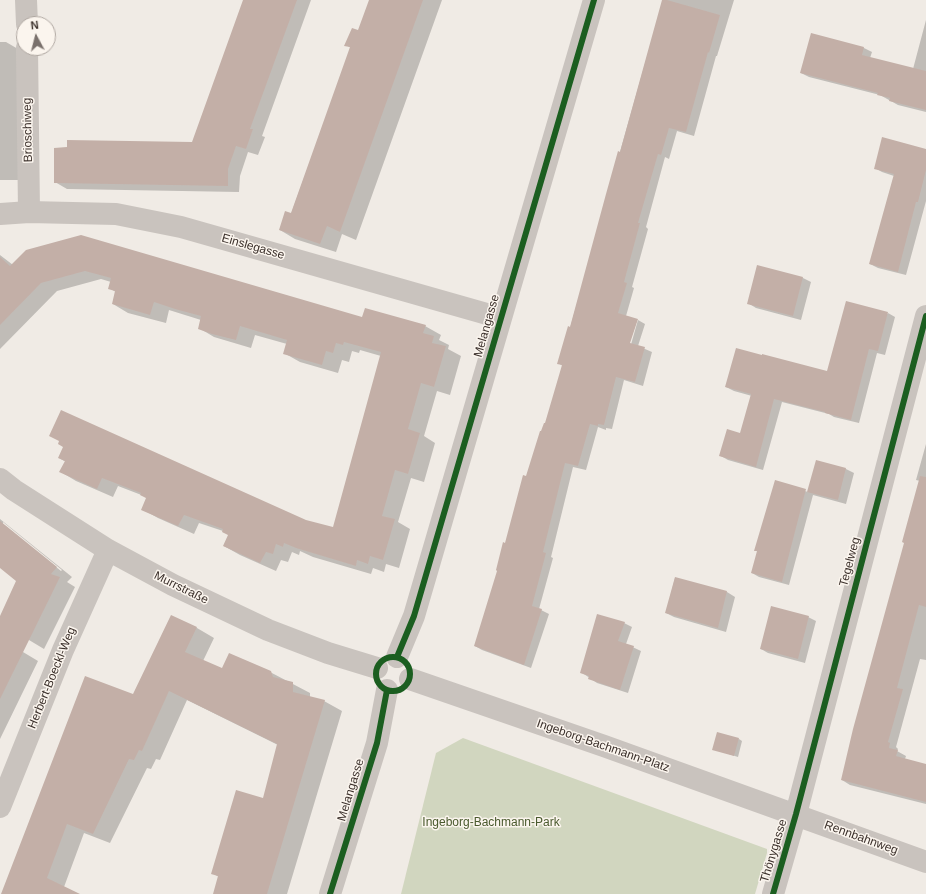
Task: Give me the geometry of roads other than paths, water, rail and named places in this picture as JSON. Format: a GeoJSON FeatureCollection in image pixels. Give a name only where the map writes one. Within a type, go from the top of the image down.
{"type":"FeatureCollection","features":[{"type":"Feature","properties":{"kind":"street"},"geometry":{"type":"LineString","coordinates":[[26,0],[27,16]]}},
{"type":"Feature","properties":{"kind":"street","name":"Melangasse"},"geometry":{"type":"LineString","coordinates":[[397,657],[414,616],[594,0]]}},
{"type":"Feature","properties":{"kind":"street","name":"Brioschiweg"},"geometry":{"type":"LineString","coordinates":[[27,56],[29,212]]}},
{"type":"Feature","properties":{"kind":"street","name":"Einslegasse"},"geometry":{"type":"LineString","coordinates":[[0,214],[29,212],[116,214],[181,227],[501,318]]}},
{"type":"Feature","properties":{"kind":"street","name":"Tegelweg"},"geometry":{"type":"LineString","coordinates":[[796,814],[926,316]]}},
{"type":"Feature","properties":{"kind":"street","name":"Murrstraße"},"geometry":{"type":"LineString","coordinates":[[0,479],[14,490],[108,550],[173,585],[268,630],[328,653],[377,668]]}},
{"type":"Feature","properties":{"kind":"street","name":"Herbert-Boeckl-Weg"},"geometry":{"type":"LineString","coordinates":[[0,807],[63,650],[108,550]]}},
{"type":"Feature","properties":{"kind":"street"},"geometry":{"type":"LineString","coordinates":[[387,657],[397,657],[403,659],[407,663],[411,674],[410,679],[403,688],[398,690],[387,690],[379,684],[377,679],[377,668],[387,657]]}},
{"type":"Feature","properties":{"kind":"street","name":"Ingeborg-Bachmann-Platz"},"geometry":{"type":"LineString","coordinates":[[410,679],[796,814]]}},
{"type":"Feature","properties":{"kind":"street","name":"Melangasse"},"geometry":{"type":"LineString","coordinates":[[330,894],[377,743],[387,690]]}},
{"type":"Feature","properties":{"kind":"street","name":"Rennbahnweg"},"geometry":{"type":"LineString","coordinates":[[796,814],[926,862]]}},
{"type":"Feature","properties":{"kind":"street","name":"Thönygasse"},"geometry":{"type":"LineString","coordinates":[[773,894],[796,814]]}},
{"type":"Feature","properties":{"kind":"park label","name":"Ingeborg-Bachmann-Park"},"geometry":{"type":"Point","coordinates":[491,823]}}]}
